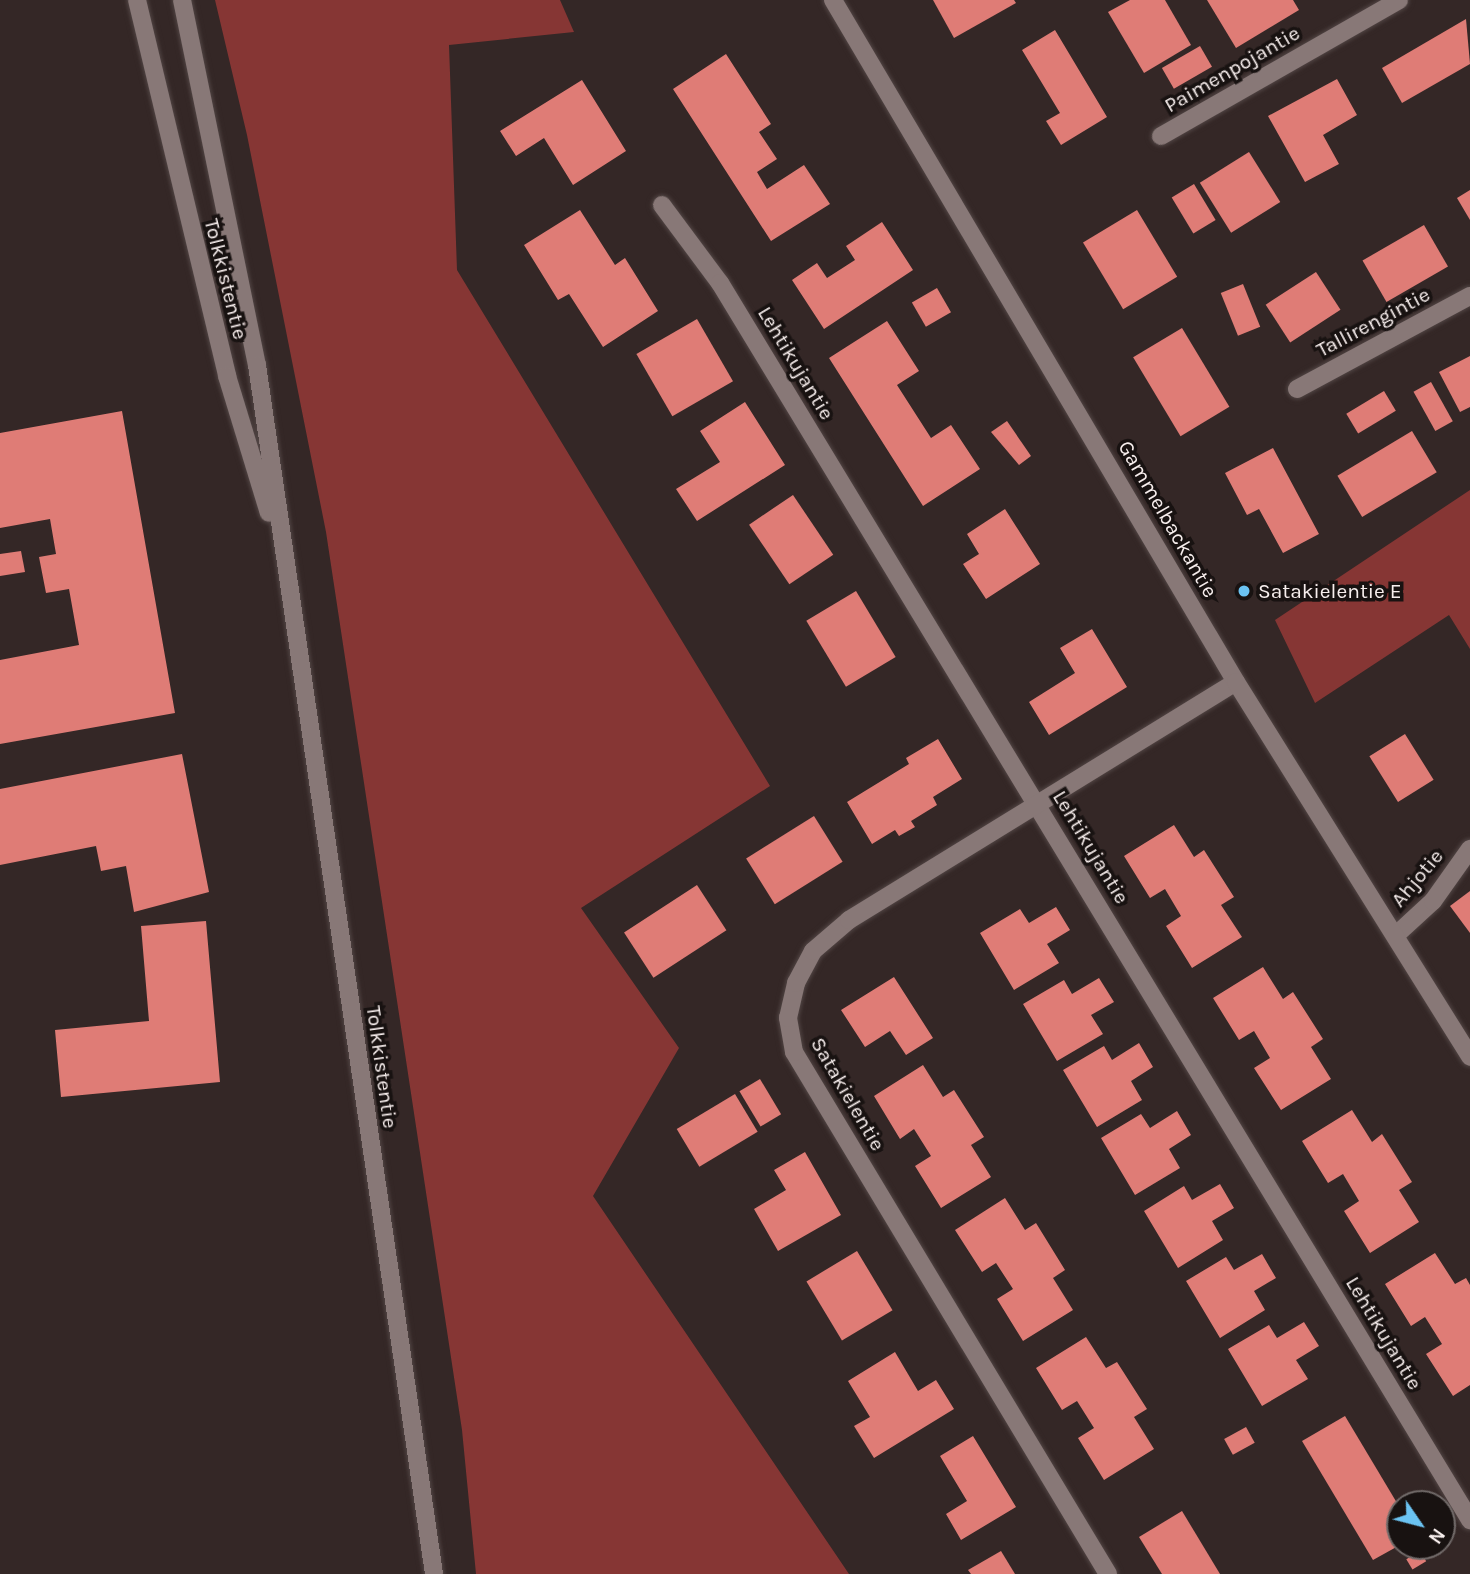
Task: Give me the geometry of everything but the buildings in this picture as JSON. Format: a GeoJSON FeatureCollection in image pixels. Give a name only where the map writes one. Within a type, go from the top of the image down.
{"type":"FeatureCollection","features":[{"type":"Feature","properties":{"kind":"street","name":"Tolkkistentie"},"geometry":{"type":"LineString","coordinates":[[137,0],[227,376],[286,566]]}},
{"type":"Feature","properties":{"kind":"street","name":"Tolkkistentie"},"geometry":{"type":"LineString","coordinates":[[182,0],[257,365],[434,1574]]}},
{"type":"Feature","properties":{"kind":"street","name":"Gammelbackantie"},"geometry":{"type":"LineString","coordinates":[[833,0],[1236,682],[1470,1057]]}},
{"type":"Feature","properties":{"kind":"street","name":"Paimenpojantie"},"geometry":{"type":"LineString","coordinates":[[1161,136],[1399,0]]}},
{"type":"Feature","properties":{"kind":"street","name":"Lehtikujantie"},"geometry":{"type":"LineString","coordinates":[[662,205],[720,283],[1470,1520]]}},
{"type":"Feature","properties":{"kind":"street","name":"Tallirengintie"},"geometry":{"type":"LineString","coordinates":[[1297,389],[1470,296]]}},
{"type":"Feature","properties":{"kind":"street","name":"Satakielentie"},"geometry":{"type":"LineString","coordinates":[[1108,1574],[794,1052],[788,1018],[796,983],[813,951],[849,919],[1236,682]]}},
{"type":"Feature","properties":{"kind":"street","name":"Ahjotie"},"geometry":{"type":"LineString","coordinates":[[1396,935],[1433,901],[1470,849]]}},
{"type":"Feature","properties":{"kind":"shaded area"},"geometry":{"type":"Polygon","coordinates":[[[215,0],[560,0],[574,32],[449,45],[457,270],[770,786],[581,908],[679,1048],[593,1196],[849,1574],[476,1574],[462,1430],[326,532],[247,135],[215,0]]]}},
{"type":"Feature","properties":{"kind":"shaded area"},"geometry":{"type":"Polygon","coordinates":[[[1470,490],[1470,649],[1449,615],[1315,703],[1275,620],[1470,490]]]}},
{"type":"Feature","properties":{"kind":"place","name":"Satakielentie E"},"geometry":{"type":"Point","coordinates":[1244,591]}}]}
